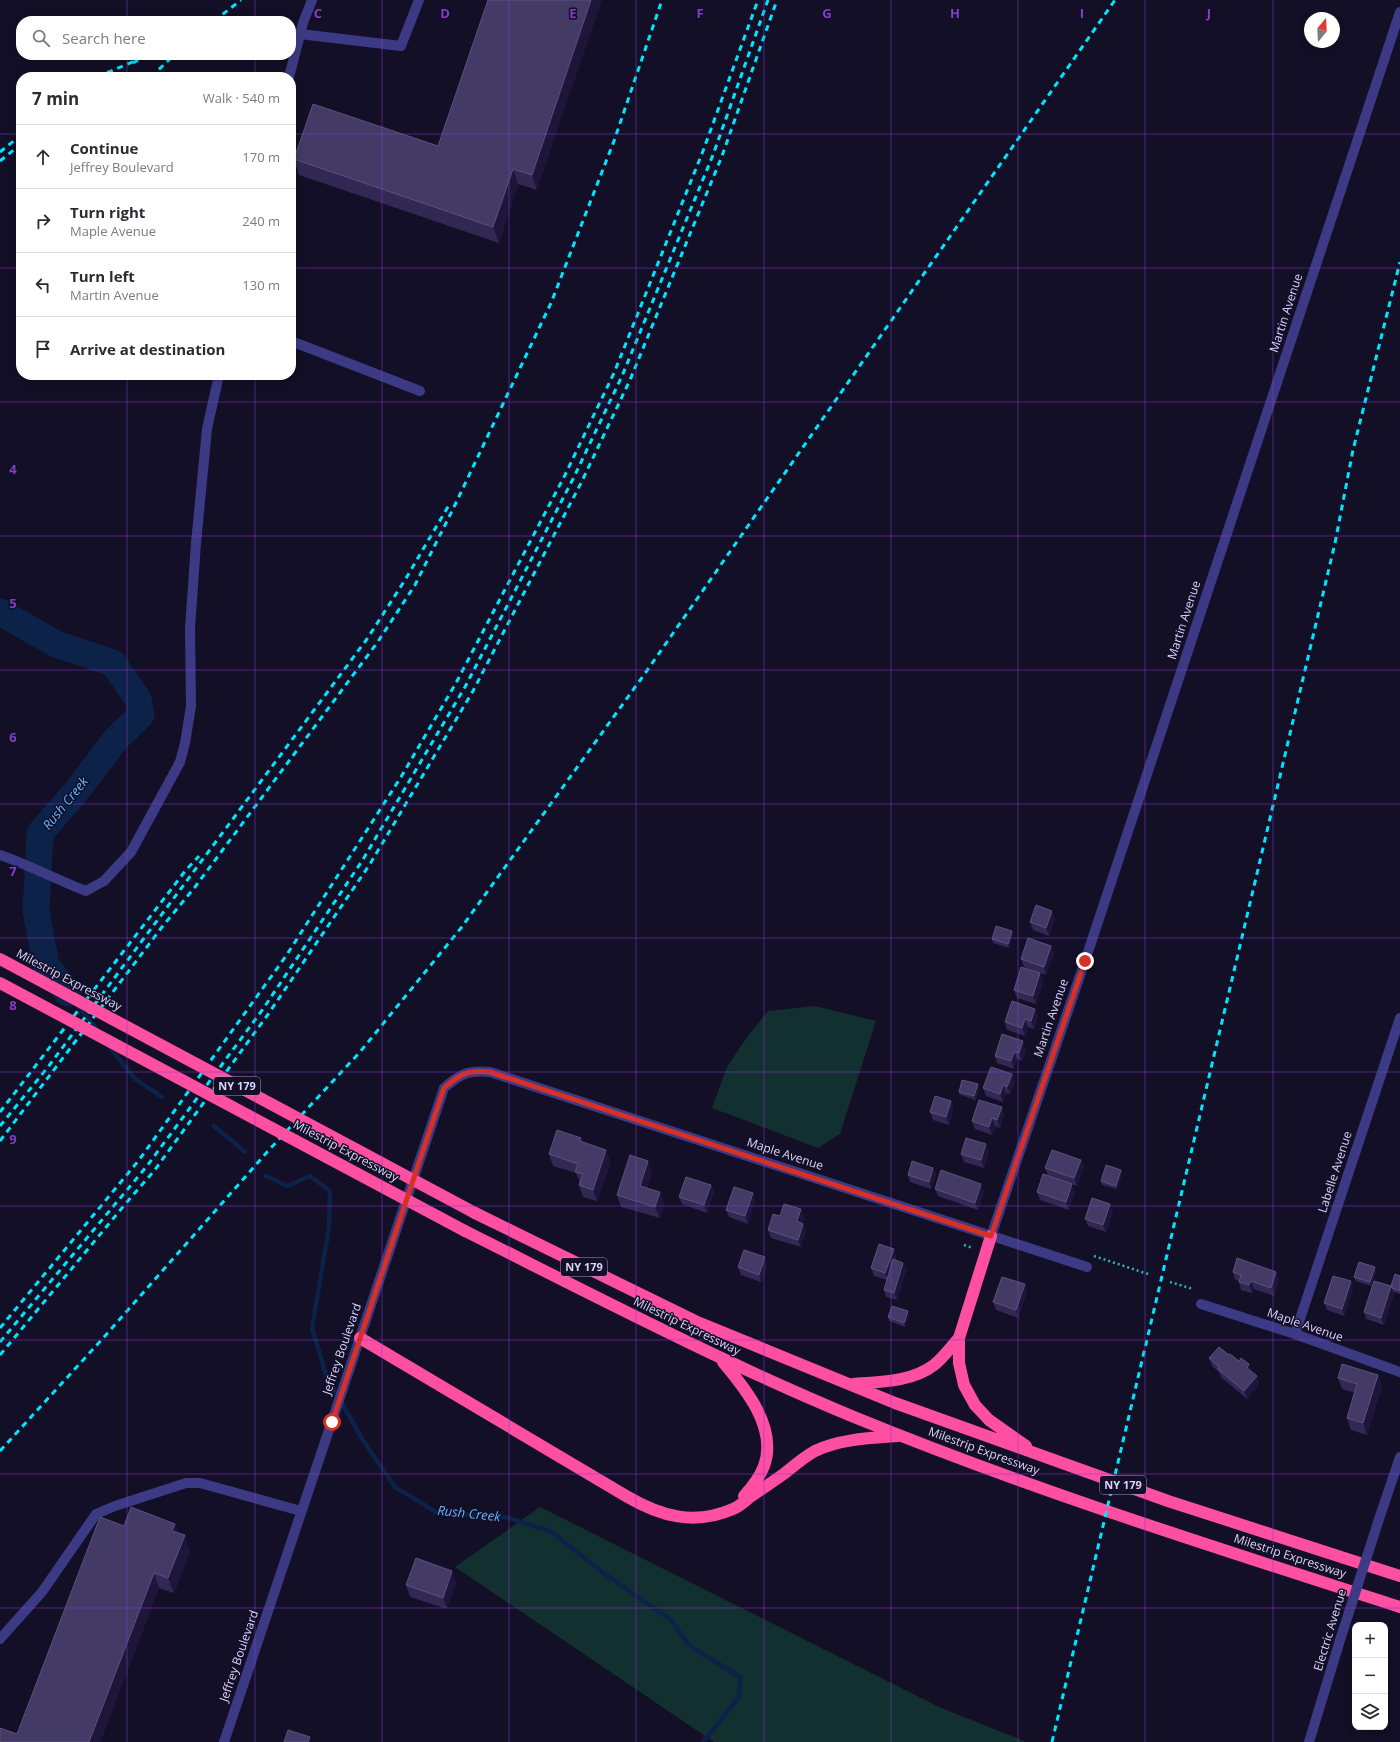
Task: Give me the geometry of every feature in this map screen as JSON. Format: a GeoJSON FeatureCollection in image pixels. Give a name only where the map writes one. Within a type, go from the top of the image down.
{"type":"FeatureCollection","features":[{"type":"Feature","properties":{"kind":"highway","name":"Milestrip Expressway"},"geometry":{"type":"LineString","coordinates":[[0,959],[475,1213],[694,1322],[895,1403],[1044,1458],[1168,1501],[1400,1576]]}},
{"type":"Feature","properties":{"kind":"highway","name":"Milestrip Expressway"},"geometry":{"type":"LineString","coordinates":[[0,983],[465,1231],[721,1359],[901,1436],[1080,1501],[1400,1607]]}},
{"type":"Feature","properties":{"kind":"highway"},"geometry":{"type":"LineString","coordinates":[[991,1236],[959,1338],[959,1363],[961,1374],[964,1385],[974,1405],[995,1424],[1044,1458]]}},
{"type":"Feature","properties":{"kind":"highway"},"geometry":{"type":"LineString","coordinates":[[360,1338],[644,1507],[666,1515],[682,1517],[716,1514],[734,1509],[786,1472],[800,1460],[815,1451],[849,1441],[901,1436]]}},
{"type":"Feature","properties":{"kind":"highway"},"geometry":{"type":"LineString","coordinates":[[850,1384],[882,1382],[913,1376],[933,1366],[959,1338]]}},
{"type":"Feature","properties":{"kind":"highway"},"geometry":{"type":"LineString","coordinates":[[721,1359],[746,1390],[762,1421],[766,1436],[767,1450],[765,1465],[755,1484],[734,1509]]}},
{"type":"Feature","properties":{"kind":"street"},"geometry":{"type":"LineString","coordinates":[[296,50],[312,0]]}},
{"type":"Feature","properties":{"kind":"street"},"geometry":{"type":"LineString","coordinates":[[300,34],[402,46],[419,0]]}},
{"type":"Feature","properties":{"kind":"street","name":"Martin Avenue"},"geometry":{"type":"LineString","coordinates":[[991,1236],[1087,953],[1400,12]]}},
{"type":"Feature","properties":{"kind":"street"},"geometry":{"type":"LineString","coordinates":[[290,72],[293,60]]}},
{"type":"Feature","properties":{"kind":"street"},"geometry":{"type":"LineString","coordinates":[[296,343],[420,391]]}},
{"type":"Feature","properties":{"kind":"street"},"geometry":{"type":"LineString","coordinates":[[0,855],[28,865],[51,877],[86,891],[104,882],[131,852],[180,762],[185,743],[190,706],[190,628],[206,437],[218,380]]}},
{"type":"Feature","properties":{"kind":"street","name":"Labelle Avenue"},"geometry":{"type":"LineString","coordinates":[[1295,1334],[1400,1018]]}},
{"type":"Feature","properties":{"kind":"street","name":"Maple Avenue"},"geometry":{"type":"LineString","coordinates":[[473,1071],[490,1072],[503,1076],[1088,1267]]}},
{"type":"Feature","properties":{"kind":"street","name":"Jeffrey Boulevard"},"geometry":{"type":"LineString","coordinates":[[224,1742],[444,1088],[460,1075],[473,1071]]}},
{"type":"Feature","properties":{"kind":"street","name":"Maple Avenue"},"geometry":{"type":"LineString","coordinates":[[1201,1304],[1295,1334],[1400,1372]]}},
{"type":"Feature","properties":{"kind":"street","name":"Electric Avenue"},"geometry":{"type":"LineString","coordinates":[[1309,1742],[1341,1637],[1400,1457]]}},
{"type":"Feature","properties":{"kind":"street"},"geometry":{"type":"LineString","coordinates":[[0,1639],[42,1592],[96,1514],[115,1506],[186,1483],[200,1483],[301,1511]]}},
{"type":"Feature","properties":{"kind":"path"},"geometry":{"type":"LineString","coordinates":[[1170,1282],[1193,1289]]}},
{"type":"Feature","properties":{"kind":"green space"},"geometry":{"type":"Polygon","coordinates":[[[815,1006],[876,1021],[840,1134],[818,1148],[712,1108],[727,1067],[747,1037],[768,1011],[815,1006]]]}},
{"type":"Feature","properties":{"kind":"green space"},"geometry":{"type":"Polygon","coordinates":[[[540,1507],[939,1707],[1024,1742],[714,1742],[455,1567],[540,1507]]]}},
{"type":"Feature","properties":{"kind":"building"},"geometry":{"type":"Polygon","coordinates":[[[488,0],[591,0],[532,175],[513,169],[493,227],[296,160],[296,153],[313,104],[438,146],[488,0]]]}},
{"type":"Feature","properties":{"kind":"building"},"geometry":{"type":"Polygon","coordinates":[[[1036,905],[1052,911],[1046,928],[1030,922],[1036,905]]]}},
{"type":"Feature","properties":{"kind":"building"},"geometry":{"type":"Polygon","coordinates":[[[996,926],[1012,931],[1008,944],[992,939],[996,926]]]}},
{"type":"Feature","properties":{"kind":"building"},"geometry":{"type":"Polygon","coordinates":[[[1028,938],[1051,946],[1044,967],[1021,959],[1028,938]]]}},
{"type":"Feature","properties":{"kind":"building"},"geometry":{"type":"Polygon","coordinates":[[[1021,967],[1040,973],[1033,996],[1014,990],[1021,967]]]}},
{"type":"Feature","properties":{"kind":"building"},"geometry":{"type":"Polygon","coordinates":[[[1012,1001],[1035,1009],[1031,1021],[1025,1019],[1022,1028],[1005,1022],[1012,1001]]]}},
{"type":"Feature","properties":{"kind":"building"},"geometry":{"type":"Polygon","coordinates":[[[1002,1034],[1023,1041],[1019,1053],[1014,1052],[1011,1061],[995,1056],[1002,1034]]]}},
{"type":"Feature","properties":{"kind":"building"},"geometry":{"type":"Polygon","coordinates":[[[991,1067],[1012,1074],[1007,1087],[1003,1085],[1000,1094],[983,1088],[991,1067]]]}},
{"type":"Feature","properties":{"kind":"building"},"geometry":{"type":"Polygon","coordinates":[[[962,1080],[978,1084],[974,1096],[959,1092],[962,1080]]]}},
{"type":"Feature","properties":{"kind":"building"},"geometry":{"type":"Polygon","coordinates":[[[935,1096],[951,1101],[946,1117],[930,1112],[935,1096]]]}},
{"type":"Feature","properties":{"kind":"building"},"geometry":{"type":"Polygon","coordinates":[[[979,1100],[1002,1107],[997,1120],[992,1118],[989,1127],[972,1121],[979,1100]]]}},
{"type":"Feature","properties":{"kind":"building"},"geometry":{"type":"Polygon","coordinates":[[[557,1130],[581,1138],[580,1141],[606,1150],[593,1190],[579,1185],[583,1174],[575,1172],[578,1164],[549,1154],[557,1130]]]}},
{"type":"Feature","properties":{"kind":"building"},"geometry":{"type":"Polygon","coordinates":[[[966,1138],[986,1144],[981,1160],[961,1154],[966,1138]]]}},
{"type":"Feature","properties":{"kind":"building"},"geometry":{"type":"Polygon","coordinates":[[[1052,1150],[1081,1160],[1074,1178],[1045,1168],[1052,1150]]]}},
{"type":"Feature","properties":{"kind":"building"},"geometry":{"type":"Polygon","coordinates":[[[630,1155],[648,1161],[640,1186],[660,1192],[655,1207],[617,1195],[630,1155]]]}},
{"type":"Feature","properties":{"kind":"building"},"geometry":{"type":"Polygon","coordinates":[[[912,1161],[933,1168],[929,1182],[908,1175],[912,1161]]]}},
{"type":"Feature","properties":{"kind":"building"},"geometry":{"type":"Polygon","coordinates":[[[1106,1165],[1121,1170],[1116,1186],[1101,1181],[1106,1165]]]}},
{"type":"Feature","properties":{"kind":"building"},"geometry":{"type":"Polygon","coordinates":[[[941,1170],[981,1184],[975,1203],[935,1189],[941,1170]]]}},
{"type":"Feature","properties":{"kind":"building"},"geometry":{"type":"Polygon","coordinates":[[[1043,1174],[1072,1184],[1066,1202],[1037,1192],[1043,1174]]]}},
{"type":"Feature","properties":{"kind":"building"},"geometry":{"type":"Polygon","coordinates":[[[686,1177],[711,1185],[704,1205],[679,1197],[686,1177]]]}},
{"type":"Feature","properties":{"kind":"building"},"geometry":{"type":"Polygon","coordinates":[[[734,1187],[753,1193],[745,1216],[726,1210],[734,1187]]]}},
{"type":"Feature","properties":{"kind":"building"},"geometry":{"type":"Polygon","coordinates":[[[1092,1198],[1110,1204],[1103,1225],[1085,1219],[1092,1198]]]}},
{"type":"Feature","properties":{"kind":"building"},"geometry":{"type":"Polygon","coordinates":[[[784,1204],[801,1209],[797,1221],[803,1224],[798,1240],[768,1230],[773,1214],[780,1216],[784,1204]]]}},
{"type":"Feature","properties":{"kind":"building"},"geometry":{"type":"Polygon","coordinates":[[[879,1244],[894,1249],[885,1273],[871,1268],[879,1244]]]}},
{"type":"Feature","properties":{"kind":"building"},"geometry":{"type":"Polygon","coordinates":[[[744,1250],[765,1257],[759,1275],[738,1267],[744,1250]]]}},
{"type":"Feature","properties":{"kind":"building"},"geometry":{"type":"Polygon","coordinates":[[[1237,1258],[1276,1272],[1271,1288],[1251,1281],[1249,1285],[1239,1282],[1241,1275],[1233,1272],[1237,1258]]]}},
{"type":"Feature","properties":{"kind":"building"},"geometry":{"type":"Polygon","coordinates":[[[893,1259],[903,1263],[894,1293],[884,1290],[893,1259]]]}},
{"type":"Feature","properties":{"kind":"building"},"geometry":{"type":"Polygon","coordinates":[[[1359,1262],[1375,1267],[1370,1282],[1354,1277],[1359,1262]]]}},
{"type":"Feature","properties":{"kind":"building"},"geometry":{"type":"Polygon","coordinates":[[[1395,1274],[1400,1276],[1400,1291],[1392,1288],[1391,1286],[1395,1274]]]}},
{"type":"Feature","properties":{"kind":"building"},"geometry":{"type":"Polygon","coordinates":[[[1333,1276],[1351,1281],[1342,1309],[1324,1303],[1333,1276]]]}},
{"type":"Feature","properties":{"kind":"building"},"geometry":{"type":"Polygon","coordinates":[[[1002,1277],[1025,1284],[1016,1310],[993,1302],[1002,1277]]]}},
{"type":"Feature","properties":{"kind":"building"},"geometry":{"type":"Polygon","coordinates":[[[1374,1281],[1391,1286],[1381,1318],[1364,1312],[1374,1281]]]}},
{"type":"Feature","properties":{"kind":"building"},"geometry":{"type":"Polygon","coordinates":[[[892,1306],[908,1311],[904,1323],[888,1317],[892,1306]]]}},
{"type":"Feature","properties":{"kind":"building"},"geometry":{"type":"Polygon","coordinates":[[[1219,1347],[1239,1361],[1241,1358],[1249,1364],[1247,1368],[1257,1376],[1244,1391],[1218,1369],[1219,1367],[1209,1358],[1219,1347]]]}},
{"type":"Feature","properties":{"kind":"building"},"geometry":{"type":"Polygon","coordinates":[[[1342,1364],[1378,1375],[1363,1423],[1347,1418],[1357,1384],[1338,1378],[1342,1364]]]}},
{"type":"Feature","properties":{"kind":"building"},"geometry":{"type":"Polygon","coordinates":[[[131,1507],[175,1524],[172,1531],[185,1535],[168,1578],[154,1573],[89,1742],[0,1742],[0,1728],[17,1734],[100,1517],[124,1526],[131,1507]]]}},
{"type":"Feature","properties":{"kind":"building"},"geometry":{"type":"Polygon","coordinates":[[[416,1558],[452,1571],[443,1598],[406,1585],[416,1558]]]}},
{"type":"Feature","properties":{"kind":"building"},"geometry":{"type":"Polygon","coordinates":[[[288,1730],[310,1737],[308,1742],[284,1742],[288,1730]]]}},
{"type":"Feature","properties":{"kind":"waterway","name":"Rush Creek"},"geometry":{"type":"LineString","coordinates":[[0,612],[56,644],[113,663],[138,699],[141,715],[116,739],[75,793],[40,833],[36,911],[46,965],[68,993]]}},
{"type":"Feature","properties":{"kind":"waterway","name":"Rush Creek"},"geometry":{"type":"LineString","coordinates":[[77,1004],[98,1031]]}},
{"type":"Feature","properties":{"kind":"waterway","name":"Rush Creek"},"geometry":{"type":"LineString","coordinates":[[108,1045],[135,1079],[162,1097]]}},
{"type":"Feature","properties":{"kind":"waterway","name":"Rush Creek"},"geometry":{"type":"LineString","coordinates":[[214,1126],[245,1152]]}},
{"type":"Feature","properties":{"kind":"waterway","name":"Rush Creek"},"geometry":{"type":"LineString","coordinates":[[266,1176],[287,1186],[310,1176],[330,1191],[329,1227],[312,1328],[327,1378],[363,1440],[395,1487],[436,1512],[505,1517],[550,1531],[605,1574],[671,1620],[690,1646],[740,1677],[739,1697],[703,1742]]}},
{"type":"Feature","properties":{"kind":"railway"},"geometry":{"type":"LineString","coordinates":[[220,16],[241,0]]}},
{"type":"Feature","properties":{"kind":"railway"},"geometry":{"type":"LineString","coordinates":[[0,1141],[162,927],[195,887],[377,643],[415,585],[453,509],[551,303],[614,141],[662,0]]}},
{"type":"Feature","properties":{"kind":"railway"},"geometry":{"type":"LineString","coordinates":[[0,1328],[139,1160],[286,956],[401,777],[456,683],[565,475],[614,373],[703,151],[758,0]]}},
{"type":"Feature","properties":{"kind":"railway"},"geometry":{"type":"LineString","coordinates":[[0,1342],[147,1166],[263,1009],[362,861],[465,687],[573,479],[622,376],[713,155],[768,0]]}},
{"type":"Feature","properties":{"kind":"railway"},"geometry":{"type":"LineString","coordinates":[[0,1355],[154,1171],[269,1013],[370,864],[473,691],[581,483],[630,380],[722,156],[777,0]]}},
{"type":"Feature","properties":{"kind":"railway"},"geometry":{"type":"LineString","coordinates":[[0,1451],[105,1336],[268,1151],[360,1052],[461,928],[646,672],[1115,0]]}},
{"type":"Feature","properties":{"kind":"railway"},"geometry":{"type":"LineString","coordinates":[[109,72],[137,60]]}},
{"type":"Feature","properties":{"kind":"railway"},"geometry":{"type":"LineString","coordinates":[[133,63],[138,60]]}},
{"type":"Feature","properties":{"kind":"railway"},"geometry":{"type":"LineString","coordinates":[[156,72],[169,60]]}},
{"type":"Feature","properties":{"kind":"railway"},"geometry":{"type":"LineString","coordinates":[[0,152],[16,139]]}},
{"type":"Feature","properties":{"kind":"railway"},"geometry":{"type":"LineString","coordinates":[[0,161],[16,148]]}},
{"type":"Feature","properties":{"kind":"railway"},"geometry":{"type":"LineString","coordinates":[[1052,1742],[1335,543],[1353,450],[1400,262]]}},
{"type":"Feature","properties":{"kind":"railway"},"geometry":{"type":"LineString","coordinates":[[0,1126],[48,1067],[367,639],[405,580],[449,505]]}},
{"type":"Feature","properties":{"kind":"railway"},"geometry":{"type":"LineString","coordinates":[[0,1112],[186,870],[199,856]]}},
{"type":"Feature","properties":{"kind":"route"},"geometry":{"type":"LineString","coordinates":[[332,1422],[444,1088],[460,1075],[473,1071],[490,1072],[991,1236],[1085,961]]}}]}
